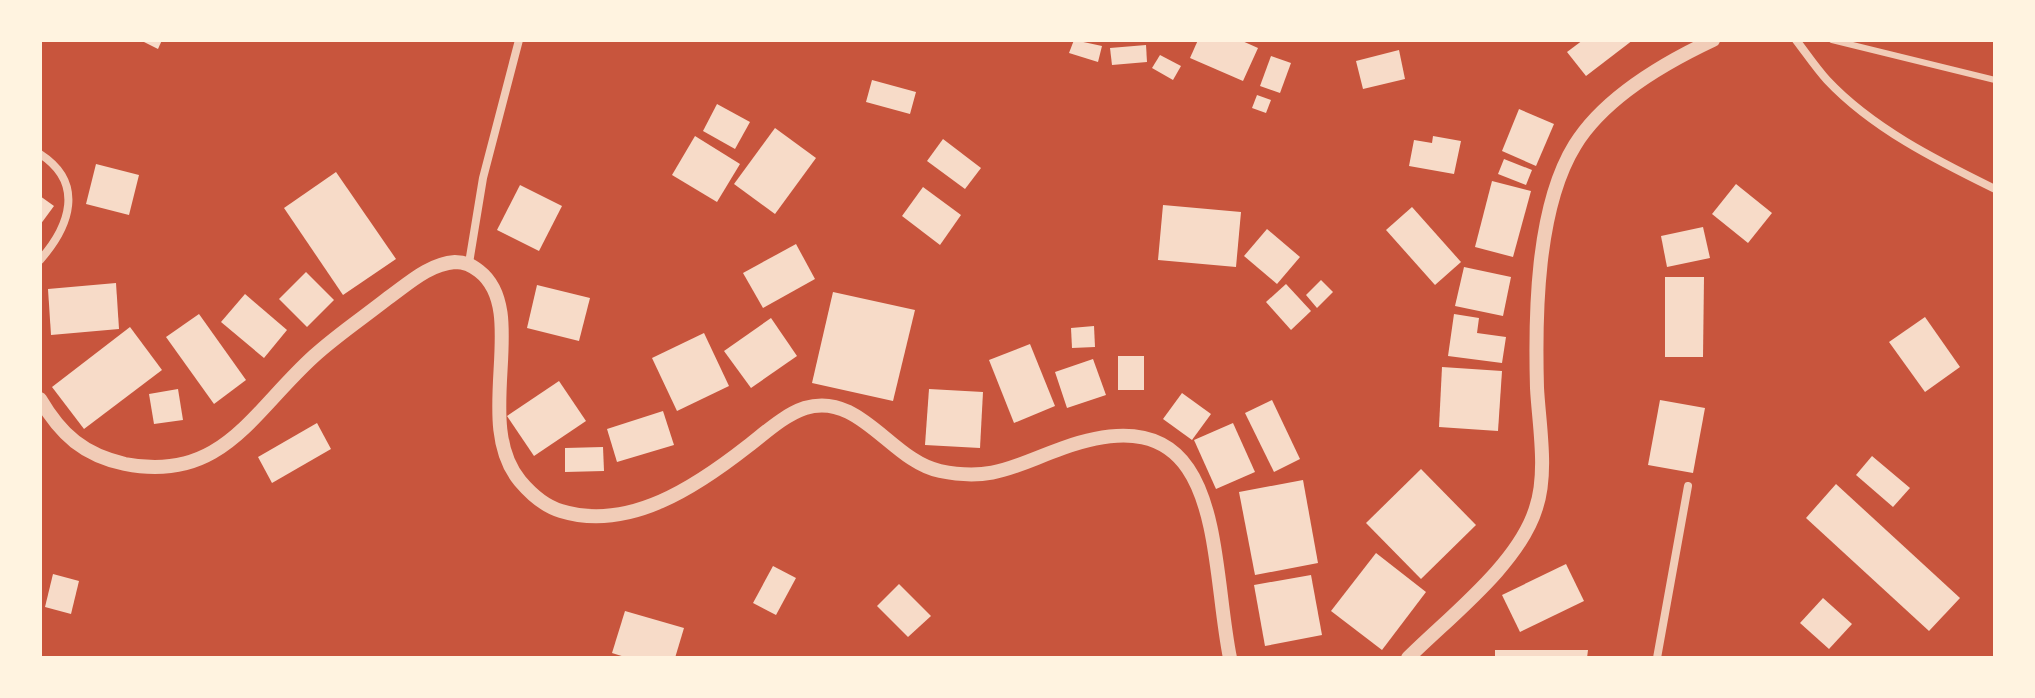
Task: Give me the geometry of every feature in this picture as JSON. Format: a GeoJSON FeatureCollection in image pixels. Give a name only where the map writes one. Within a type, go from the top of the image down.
{"type":"FeatureCollection","features":[{"type":"Feature","properties":{"kind":"street"},"geometry":{"type":"LineString","coordinates":[[469,263],[483,178],[519,40]]}},
{"type":"Feature","properties":{"kind":"street"},"geometry":{"type":"LineString","coordinates":[[1408,658],[1512,554],[1527,532],[1538,505],[1541,471],[1536,306],[1540,264],[1560,180],[1575,145],[1602,114],[1640,82],[1684,53],[1713,40]]}},
{"type":"Feature","properties":{"kind":"street"},"geometry":{"type":"LineString","coordinates":[[1796,40],[1827,80],[1871,118],[1947,166],[1995,189]]}},
{"type":"Feature","properties":{"kind":"street"},"geometry":{"type":"LineString","coordinates":[[40,154],[65,177],[71,203],[58,239],[40,260]]}},
{"type":"Feature","properties":{"kind":"street"},"geometry":{"type":"LineString","coordinates":[[40,399],[59,429],[78,448],[109,461],[146,468],[180,467],[209,455],[244,431],[316,354],[422,272],[452,262],[469,263],[485,276],[500,302],[497,386],[500,428],[508,467],[534,497],[560,511],[591,515],[623,514],[653,505],[722,467],[781,421],[807,407],[835,407],[863,419],[900,453],[932,469],[960,475],[989,476],[1092,437],[1123,434],[1153,439],[1171,450],[1193,474],[1205,498],[1216,544],[1230,658]]}},
{"type":"Feature","properties":{"kind":"street"},"geometry":{"type":"LineString","coordinates":[[1657,658],[1688,486]]}},
{"type":"Feature","properties":{"kind":"lane"},"geometry":{"type":"LineString","coordinates":[[1832,40],[1995,80]]}},
{"type":"Feature","properties":{"kind":"building"},"geometry":{"type":"Polygon","coordinates":[[[140,40],[162,40],[158,49],[140,40]]]}},
{"type":"Feature","properties":{"kind":"building"},"geometry":{"type":"Polygon","coordinates":[[[1074,40],[1102,46],[1098,62],[1069,53],[1074,40]]]}},
{"type":"Feature","properties":{"kind":"building"},"geometry":{"type":"Polygon","coordinates":[[[1198,40],[1240,40],[1258,48],[1243,81],[1190,58],[1198,40]]]}},
{"type":"Feature","properties":{"kind":"building"},"geometry":{"type":"Polygon","coordinates":[[[1583,40],[1633,40],[1586,76],[1567,52],[1583,40]]]}},
{"type":"Feature","properties":{"kind":"building"},"geometry":{"type":"Polygon","coordinates":[[[1146,45],[1147,62],[1112,65],[1110,48],[1146,45]]]}},
{"type":"Feature","properties":{"kind":"building"},"geometry":{"type":"Polygon","coordinates":[[[1399,50],[1405,79],[1363,89],[1356,61],[1399,50]]]}},
{"type":"Feature","properties":{"kind":"building"},"geometry":{"type":"Polygon","coordinates":[[[1160,55],[1181,66],[1173,80],[1152,68],[1160,55]]]}},
{"type":"Feature","properties":{"kind":"building"},"geometry":{"type":"Polygon","coordinates":[[[1271,56],[1291,63],[1280,93],[1260,86],[1271,56]]]}},
{"type":"Feature","properties":{"kind":"building"},"geometry":{"type":"Polygon","coordinates":[[[872,80],[916,92],[910,114],[866,102],[872,80]]]}},
{"type":"Feature","properties":{"kind":"building"},"geometry":{"type":"Polygon","coordinates":[[[1257,95],[1271,100],[1266,113],[1252,108],[1257,95]]]}},
{"type":"Feature","properties":{"kind":"building"},"geometry":{"type":"Polygon","coordinates":[[[717,104],[750,122],[735,149],[703,131],[717,104]]]}},
{"type":"Feature","properties":{"kind":"building"},"geometry":{"type":"Polygon","coordinates":[[[1519,109],[1554,124],[1536,166],[1502,151],[1519,109]]]}},
{"type":"Feature","properties":{"kind":"building"},"geometry":{"type":"Polygon","coordinates":[[[775,128],[816,158],[775,214],[734,184],[775,128]]]}},
{"type":"Feature","properties":{"kind":"building"},"geometry":{"type":"Polygon","coordinates":[[[695,136],[740,164],[717,202],[672,175],[695,136]]]}},
{"type":"Feature","properties":{"kind":"building"},"geometry":{"type":"Polygon","coordinates":[[[1433,136],[1461,141],[1454,174],[1409,166],[1414,140],[1432,143],[1433,136]]]}},
{"type":"Feature","properties":{"kind":"building"},"geometry":{"type":"Polygon","coordinates":[[[943,139],[981,168],[965,189],[927,161],[943,139]]]}},
{"type":"Feature","properties":{"kind":"building"},"geometry":{"type":"Polygon","coordinates":[[[1504,159],[1532,170],[1526,185],[1498,174],[1504,159]]]}},
{"type":"Feature","properties":{"kind":"building"},"geometry":{"type":"Polygon","coordinates":[[[96,164],[139,175],[129,215],[86,204],[96,164]]]}},
{"type":"Feature","properties":{"kind":"building"},"geometry":{"type":"Polygon","coordinates":[[[336,172],[396,259],[343,295],[284,208],[336,172]]]}},
{"type":"Feature","properties":{"kind":"building"},"geometry":{"type":"Polygon","coordinates":[[[1492,181],[1531,191],[1513,257],[1475,247],[1492,181]]]}},
{"type":"Feature","properties":{"kind":"building"},"geometry":{"type":"Polygon","coordinates":[[[1736,184],[1772,213],[1748,243],[1712,214],[1736,184]]]}},
{"type":"Feature","properties":{"kind":"building"},"geometry":{"type":"Polygon","coordinates":[[[520,185],[562,206],[539,251],[497,230],[520,185]]]}},
{"type":"Feature","properties":{"kind":"building"},"geometry":{"type":"Polygon","coordinates":[[[923,187],[961,215],[940,245],[902,216],[923,187]]]}},
{"type":"Feature","properties":{"kind":"building"},"geometry":{"type":"Polygon","coordinates":[[[40,196],[54,206],[40,225],[40,196]]]}},
{"type":"Feature","properties":{"kind":"building"},"geometry":{"type":"Polygon","coordinates":[[[1163,205],[1241,212],[1236,267],[1158,260],[1163,205]]]}},
{"type":"Feature","properties":{"kind":"building"},"geometry":{"type":"Polygon","coordinates":[[[1412,207],[1461,262],[1435,285],[1386,230],[1412,207]]]}},
{"type":"Feature","properties":{"kind":"building"},"geometry":{"type":"Polygon","coordinates":[[[1703,227],[1710,258],[1667,267],[1661,236],[1703,227]]]}},
{"type":"Feature","properties":{"kind":"building"},"geometry":{"type":"Polygon","coordinates":[[[1267,229],[1300,257],[1277,284],[1244,256],[1267,229]]]}},
{"type":"Feature","properties":{"kind":"building"},"geometry":{"type":"Polygon","coordinates":[[[796,244],[815,279],[763,308],[743,273],[796,244]]]}},
{"type":"Feature","properties":{"kind":"building"},"geometry":{"type":"Polygon","coordinates":[[[1464,267],[1511,277],[1503,316],[1455,306],[1464,267]]]}},
{"type":"Feature","properties":{"kind":"building"},"geometry":{"type":"Polygon","coordinates":[[[306,272],[334,300],[307,327],[279,299],[306,272]]]}},
{"type":"Feature","properties":{"kind":"building"},"geometry":{"type":"Polygon","coordinates":[[[1665,277],[1704,277],[1703,357],[1665,357],[1665,277]]]}},
{"type":"Feature","properties":{"kind":"building"},"geometry":{"type":"Polygon","coordinates":[[[1321,280],[1333,292],[1317,308],[1306,295],[1321,280]]]}},
{"type":"Feature","properties":{"kind":"building"},"geometry":{"type":"Polygon","coordinates":[[[116,283],[119,329],[51,335],[48,289],[116,283]]]}},
{"type":"Feature","properties":{"kind":"building"},"geometry":{"type":"Polygon","coordinates":[[[1286,284],[1311,311],[1291,330],[1266,302],[1286,284]]]}},
{"type":"Feature","properties":{"kind":"building"},"geometry":{"type":"Polygon","coordinates":[[[537,285],[590,298],[579,341],[527,328],[537,285]]]}},
{"type":"Feature","properties":{"kind":"building"},"geometry":{"type":"Polygon","coordinates":[[[833,292],[915,310],[893,401],[812,383],[833,292]]]}},
{"type":"Feature","properties":{"kind":"building"},"geometry":{"type":"Polygon","coordinates":[[[245,294],[287,330],[264,358],[221,322],[245,294]]]}},
{"type":"Feature","properties":{"kind":"building"},"geometry":{"type":"Polygon","coordinates":[[[199,314],[246,380],[214,404],[166,337],[199,314]]]}},
{"type":"Feature","properties":{"kind":"building"},"geometry":{"type":"Polygon","coordinates":[[[1454,314],[1479,318],[1477,333],[1506,337],[1502,363],[1448,356],[1454,314]]]}},
{"type":"Feature","properties":{"kind":"building"},"geometry":{"type":"Polygon","coordinates":[[[1925,317],[1960,367],[1925,392],[1889,342],[1925,317]]]}},
{"type":"Feature","properties":{"kind":"building"},"geometry":{"type":"Polygon","coordinates":[[[771,318],[797,356],[751,388],[724,351],[771,318]]]}},
{"type":"Feature","properties":{"kind":"building"},"geometry":{"type":"Polygon","coordinates":[[[1094,326],[1095,347],[1072,348],[1071,328],[1094,326]]]}},
{"type":"Feature","properties":{"kind":"building"},"geometry":{"type":"Polygon","coordinates":[[[130,327],[162,370],[84,429],[52,387],[130,327]]]}},
{"type":"Feature","properties":{"kind":"building"},"geometry":{"type":"Polygon","coordinates":[[[704,333],[729,386],[677,411],[652,358],[704,333]]]}},
{"type":"Feature","properties":{"kind":"building"},"geometry":{"type":"Polygon","coordinates":[[[1030,344],[1055,406],[1014,423],[989,360],[1030,344]]]}},
{"type":"Feature","properties":{"kind":"building"},"geometry":{"type":"Polygon","coordinates":[[[1118,356],[1144,356],[1144,390],[1118,390],[1118,356]]]}},
{"type":"Feature","properties":{"kind":"building"},"geometry":{"type":"Polygon","coordinates":[[[1093,359],[1106,395],[1067,408],[1055,372],[1093,359]]]}},
{"type":"Feature","properties":{"kind":"building"},"geometry":{"type":"Polygon","coordinates":[[[1442,367],[1502,371],[1498,431],[1439,427],[1442,367]]]}},
{"type":"Feature","properties":{"kind":"building"},"geometry":{"type":"Polygon","coordinates":[[[559,381],[586,421],[534,456],[507,416],[559,381]]]}},
{"type":"Feature","properties":{"kind":"building"},"geometry":{"type":"Polygon","coordinates":[[[178,389],[183,420],[154,424],[149,394],[178,389]]]}},
{"type":"Feature","properties":{"kind":"building"},"geometry":{"type":"Polygon","coordinates":[[[929,389],[983,392],[980,448],[925,445],[929,389]]]}},
{"type":"Feature","properties":{"kind":"building"},"geometry":{"type":"Polygon","coordinates":[[[1182,393],[1211,414],[1192,440],[1163,419],[1182,393]]]}},
{"type":"Feature","properties":{"kind":"building"},"geometry":{"type":"Polygon","coordinates":[[[1272,400],[1300,459],[1274,472],[1245,413],[1272,400]]]}},
{"type":"Feature","properties":{"kind":"building"},"geometry":{"type":"Polygon","coordinates":[[[1660,400],[1705,408],[1693,473],[1648,465],[1660,400]]]}},
{"type":"Feature","properties":{"kind":"building"},"geometry":{"type":"Polygon","coordinates":[[[663,411],[674,445],[617,462],[607,429],[663,411]]]}},
{"type":"Feature","properties":{"kind":"building"},"geometry":{"type":"Polygon","coordinates":[[[317,423],[331,449],[272,483],[258,457],[317,423]]]}},
{"type":"Feature","properties":{"kind":"building"},"geometry":{"type":"Polygon","coordinates":[[[1233,423],[1255,472],[1216,489],[1194,440],[1233,423]]]}},
{"type":"Feature","properties":{"kind":"building"},"geometry":{"type":"Polygon","coordinates":[[[603,447],[604,471],[565,472],[565,448],[603,447]]]}},
{"type":"Feature","properties":{"kind":"building"},"geometry":{"type":"Polygon","coordinates":[[[1872,456],[1910,488],[1893,507],[1856,475],[1872,456]]]}},
{"type":"Feature","properties":{"kind":"building"},"geometry":{"type":"Polygon","coordinates":[[[1421,469],[1476,525],[1421,579],[1366,523],[1421,469]]]}},
{"type":"Feature","properties":{"kind":"building"},"geometry":{"type":"Polygon","coordinates":[[[1303,480],[1318,563],[1255,575],[1239,492],[1303,480]]]}},
{"type":"Feature","properties":{"kind":"building"},"geometry":{"type":"Polygon","coordinates":[[[1836,484],[1960,598],[1929,631],[1806,518],[1836,484]]]}},
{"type":"Feature","properties":{"kind":"building"},"geometry":{"type":"Polygon","coordinates":[[[1376,553],[1426,592],[1382,650],[1331,611],[1376,553]]]}},
{"type":"Feature","properties":{"kind":"building"},"geometry":{"type":"Polygon","coordinates":[[[1566,564],[1584,601],[1520,632],[1502,595],[1566,564]]]}},
{"type":"Feature","properties":{"kind":"building"},"geometry":{"type":"Polygon","coordinates":[[[773,566],[796,578],[776,615],[753,603],[773,566]]]}},
{"type":"Feature","properties":{"kind":"building"},"geometry":{"type":"Polygon","coordinates":[[[53,574],[79,581],[71,614],[45,607],[53,574]]]}},
{"type":"Feature","properties":{"kind":"building"},"geometry":{"type":"Polygon","coordinates":[[[1311,575],[1322,635],[1265,646],[1254,585],[1311,575]]]}},
{"type":"Feature","properties":{"kind":"building"},"geometry":{"type":"Polygon","coordinates":[[[899,584],[931,616],[908,637],[877,606],[899,584]]]}},
{"type":"Feature","properties":{"kind":"building"},"geometry":{"type":"Polygon","coordinates":[[[1823,598],[1852,624],[1829,649],[1800,623],[1823,598]]]}},
{"type":"Feature","properties":{"kind":"building"},"geometry":{"type":"Polygon","coordinates":[[[625,611],[684,628],[675,658],[628,658],[612,653],[625,611]]]}},
{"type":"Feature","properties":{"kind":"building"},"geometry":{"type":"Polygon","coordinates":[[[1495,650],[1588,650],[1587,658],[1495,658],[1495,650]]]}}]}
